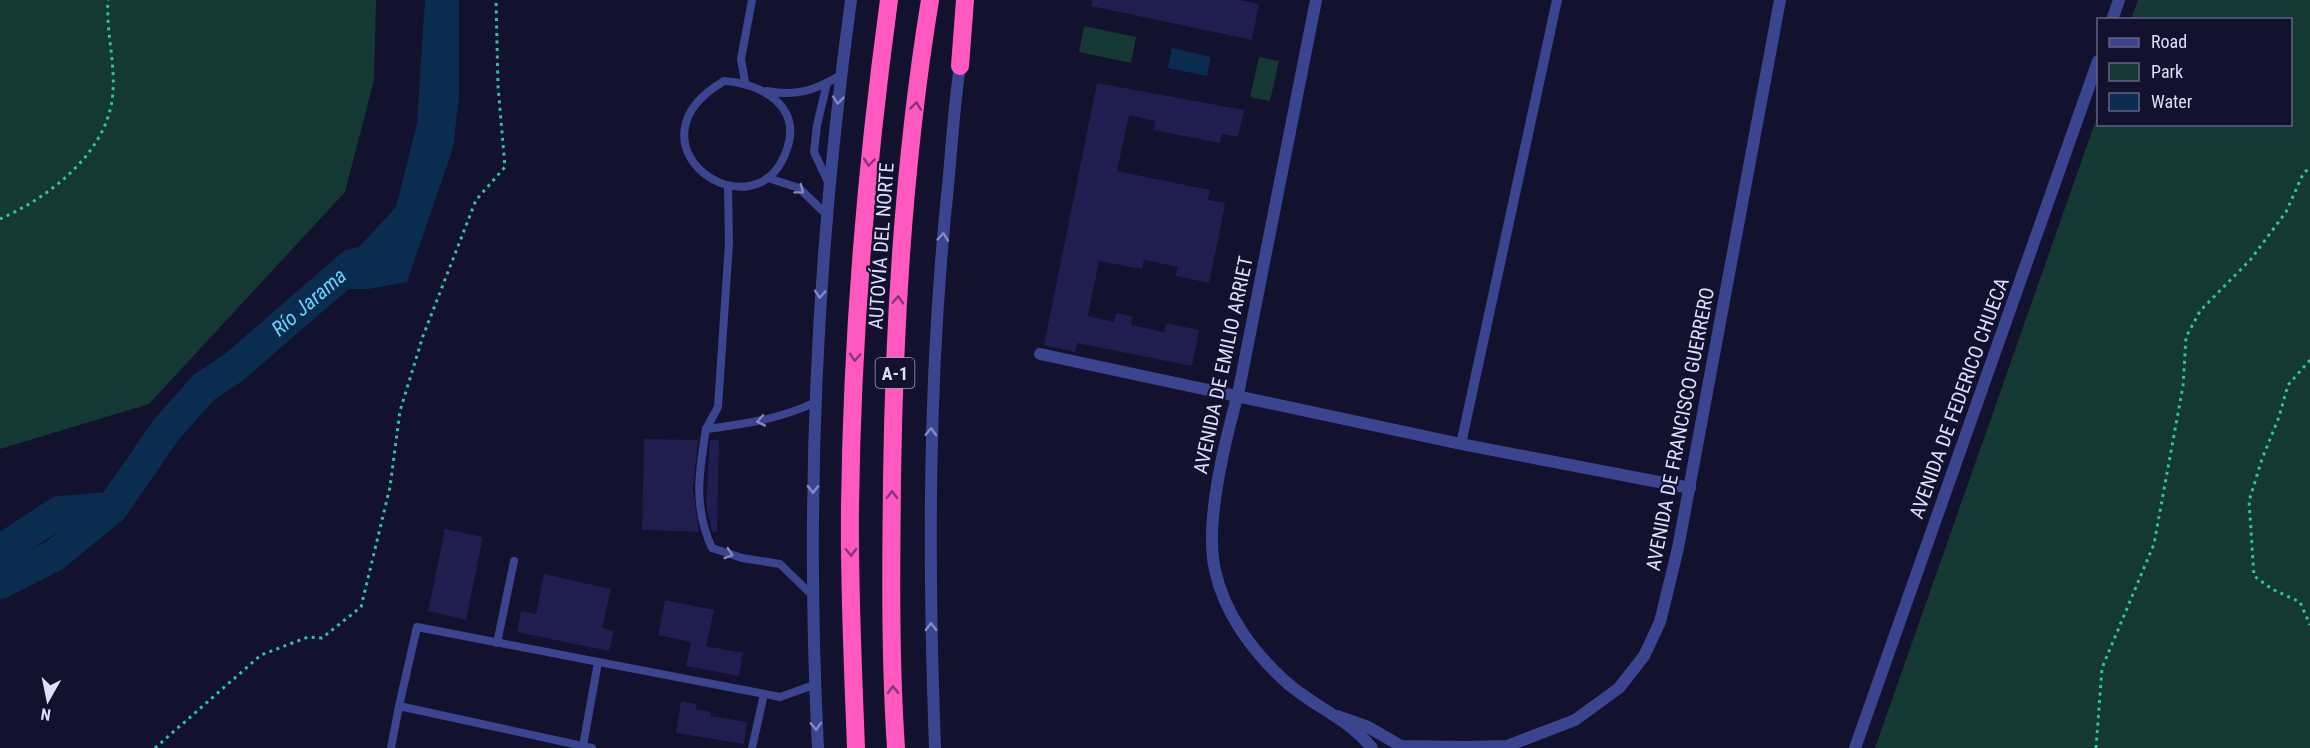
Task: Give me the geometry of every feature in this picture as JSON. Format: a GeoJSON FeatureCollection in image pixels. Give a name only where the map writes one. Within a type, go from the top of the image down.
{"type":"FeatureCollection","features":[{"type":"Feature","properties":{"kind":"highway","name":"AUTOVÍA DEL NORTE"},"geometry":{"type":"LineString","coordinates":[[856,748],[850,508],[854,378],[874,104],[889,0]]}},
{"type":"Feature","properties":{"kind":"highway","name":"AUTOVÍA DEL NORTE"},"geometry":{"type":"LineString","coordinates":[[896,748],[892,696],[893,404],[902,239],[930,0]]}},
{"type":"Feature","properties":{"kind":"highway"},"geometry":{"type":"LineString","coordinates":[[960,66],[965,0]]}},
{"type":"Feature","properties":{"kind":"street"},"geometry":{"type":"LineString","coordinates":[[818,748],[814,685],[813,596],[816,402],[826,214],[851,0]]}},
{"type":"Feature","properties":{"kind":"street"},"geometry":{"type":"LineString","coordinates":[[935,748],[929,496],[933,377],[943,234],[960,66],[972,0]]}},
{"type":"Feature","properties":{"kind":"street","name":"AVENIDA DE EMILIO ARRIET"},"geometry":{"type":"LineString","coordinates":[[1316,0],[1238,394],[1222,451],[1213,526],[1214,570],[1230,613],[1257,652],[1287,682],[1337,716],[1372,748]]}},
{"type":"Feature","properties":{"kind":"street"},"geometry":{"type":"LineString","coordinates":[[1461,444],[1557,0]]}},
{"type":"Feature","properties":{"kind":"street","name":"AVENIDA DE FRANCISCO GUERRERO"},"geometry":{"type":"LineString","coordinates":[[1400,747],[1507,746],[1575,720],[1619,688],[1644,656],[1660,622],[1690,488],[1780,0]]}},
{"type":"Feature","properties":{"kind":"street"},"geometry":{"type":"LineString","coordinates":[[2113,18],[2119,0]]}},
{"type":"Feature","properties":{"kind":"street","name":"AVENIDA DE FEDERICO CHUECA"},"geometry":{"type":"LineString","coordinates":[[1855,748],[2097,64]]}},
{"type":"Feature","properties":{"kind":"street"},"geometry":{"type":"LineString","coordinates":[[1040,354],[1238,394],[1461,444],[1690,488]]}},
{"type":"Feature","properties":{"kind":"street"},"geometry":{"type":"LineString","coordinates":[[1337,716],[1368,727],[1400,747]]}},
{"type":"Feature","properties":{"kind":"lane"},"geometry":{"type":"LineString","coordinates":[[745,82],[741,59],[752,0]]}},
{"type":"Feature","properties":{"kind":"lane"},"geometry":{"type":"LineString","coordinates":[[765,91],[780,104],[789,122],[789,143],[782,163],[768,178],[749,186],[728,187],[711,180],[694,166],[684,145],[684,126],[692,106],[705,92],[723,81],[745,82],[765,91],[786,95],[804,94],[841,75]]}},
{"type":"Feature","properties":{"kind":"lane"},"geometry":{"type":"LineString","coordinates":[[827,83],[814,152],[829,184]]}},
{"type":"Feature","properties":{"kind":"lane"},"geometry":{"type":"LineString","coordinates":[[768,178],[785,181],[800,188],[826,214]]}},
{"type":"Feature","properties":{"kind":"lane"},"geometry":{"type":"LineString","coordinates":[[728,187],[729,243],[718,407],[706,429],[700,466],[699,508],[704,531],[712,548],[742,558],[780,564],[813,596]]}},
{"type":"Feature","properties":{"kind":"lane"},"geometry":{"type":"LineString","coordinates":[[706,429],[761,422],[790,414],[816,402]]}},
{"type":"Feature","properties":{"kind":"lane"},"geometry":{"type":"LineString","coordinates":[[497,643],[514,561]]}},
{"type":"Feature","properties":{"kind":"lane"},"geometry":{"type":"LineString","coordinates":[[391,748],[417,627],[780,697],[814,685]]}},
{"type":"Feature","properties":{"kind":"lane"},"geometry":{"type":"LineString","coordinates":[[399,706],[587,747],[598,662]]}},
{"type":"Feature","properties":{"kind":"lane"},"geometry":{"type":"LineString","coordinates":[[752,748],[764,694]]}},
{"type":"Feature","properties":{"kind":"path"},"geometry":{"type":"LineString","coordinates":[[0,219],[31,205],[70,174],[99,136],[110,116],[114,90],[107,23],[108,0]]}},
{"type":"Feature","properties":{"kind":"path"},"geometry":{"type":"LineString","coordinates":[[155,748],[261,655],[308,637],[322,638],[361,607],[390,488],[400,411],[423,336],[476,200],[505,167],[498,86],[496,0]]}},
{"type":"Feature","properties":{"kind":"path"},"geometry":{"type":"LineString","coordinates":[[2096,748],[2102,668],[2154,544],[2183,386],[2186,337],[2200,311],[2250,259],[2286,212],[2303,174],[2310,167]]}},
{"type":"Feature","properties":{"kind":"path"},"geometry":{"type":"LineString","coordinates":[[2310,360],[2288,385],[2280,417],[2262,459],[2249,501],[2254,576],[2272,589],[2300,602],[2310,625]]}},
{"type":"Feature","properties":{"kind":"green space"},"geometry":{"type":"Polygon","coordinates":[[[0,0],[376,0],[374,80],[345,192],[149,404],[0,449],[0,0]]]}},
{"type":"Feature","properties":{"kind":"green space"},"geometry":{"type":"Polygon","coordinates":[[[2138,0],[2310,0],[2310,748],[1875,748],[2097,117],[2097,126],[2292,126],[2292,18],[2131,18],[2138,0]]]}},
{"type":"Feature","properties":{"kind":"green space"},"geometry":{"type":"Polygon","coordinates":[[[1084,26],[1136,37],[1131,63],[1079,52],[1084,26]]]}},
{"type":"Feature","properties":{"kind":"green space"},"geometry":{"type":"Polygon","coordinates":[[[1259,57],[1279,61],[1270,101],[1250,97],[1259,57]]]}},
{"type":"Feature","properties":{"kind":"water"},"geometry":{"type":"Polygon","coordinates":[[[425,0],[459,0],[459,96],[453,148],[407,282],[368,289],[325,289],[327,274],[348,259],[396,207],[417,123],[425,0]]]}},
{"type":"Feature","properties":{"kind":"water"},"geometry":{"type":"Polygon","coordinates":[[[1172,48],[1211,57],[1207,76],[1168,68],[1172,48]]]}},
{"type":"Feature","properties":{"kind":"building"},"geometry":{"type":"Polygon","coordinates":[[[1092,0],[1240,0],[1259,4],[1252,40],[1091,6],[1092,0]]]}},
{"type":"Feature","properties":{"kind":"building"},"geometry":{"type":"Polygon","coordinates":[[[1097,83],[1244,110],[1238,137],[1222,134],[1220,143],[1153,130],[1155,121],[1129,115],[1117,171],[1210,190],[1208,200],[1225,203],[1209,283],[1175,276],[1178,267],[1144,260],[1142,269],[1099,261],[1088,316],[1114,322],[1116,313],[1133,316],[1131,325],[1164,332],[1166,323],[1199,330],[1192,366],[1077,343],[1075,352],[1044,345],[1097,83]]]}},
{"type":"Feature","properties":{"kind":"building"},"geometry":{"type":"Polygon","coordinates":[[[644,439],[698,440],[693,490],[699,532],[642,530],[644,439]]]}},
{"type":"Feature","properties":{"kind":"building"},"geometry":{"type":"Polygon","coordinates":[[[710,440],[719,440],[717,532],[712,532],[706,503],[710,440]]]}},
{"type":"Feature","properties":{"kind":"building"},"geometry":{"type":"Polygon","coordinates":[[[445,529],[483,537],[466,620],[428,611],[445,529]]]}},
{"type":"Feature","properties":{"kind":"building"},"geometry":{"type":"Polygon","coordinates":[[[544,574],[611,589],[602,628],[614,631],[609,651],[517,632],[521,611],[536,614],[544,574]]]}},
{"type":"Feature","properties":{"kind":"building"},"geometry":{"type":"Polygon","coordinates":[[[665,600],[714,610],[706,646],[743,653],[739,676],[686,666],[691,642],[658,635],[665,600]]]}},
{"type":"Feature","properties":{"kind":"building"},"geometry":{"type":"Polygon","coordinates":[[[681,701],[697,704],[696,709],[711,712],[710,716],[747,722],[744,744],[676,733],[681,701]]]}},
{"type":"Feature","properties":{"kind":"waterway","name":"Río Jarama"},"geometry":{"type":"LineString","coordinates":[[0,583],[55,555],[112,508],[166,430],[204,387],[233,368],[352,265],[360,263]]}},
{"type":"Feature","properties":{"kind":"waterway","name":"Río Jarama"},"geometry":{"type":"LineString","coordinates":[[0,551],[59,512],[112,508]]}}]}
